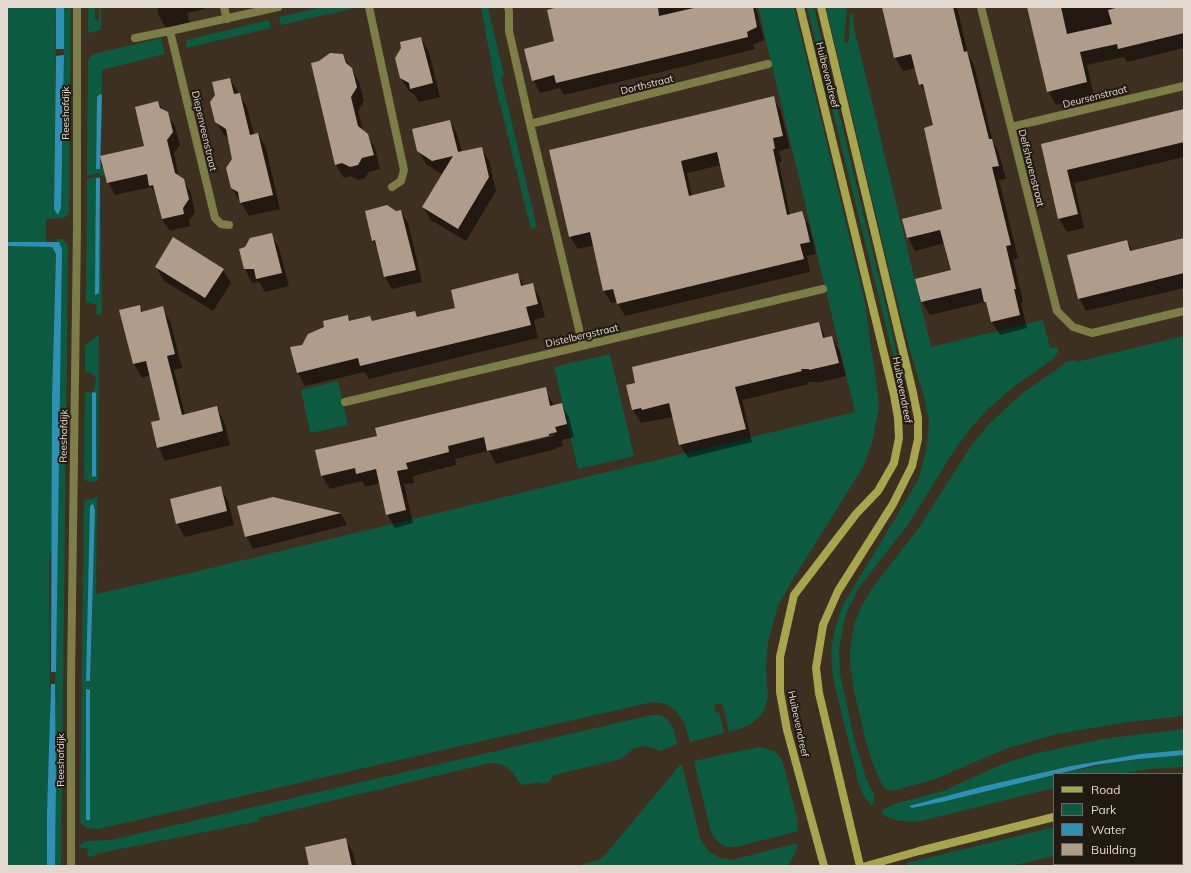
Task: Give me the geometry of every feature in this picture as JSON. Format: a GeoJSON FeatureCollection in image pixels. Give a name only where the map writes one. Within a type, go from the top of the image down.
{"type":"FeatureCollection","features":[{"type":"Feature","properties":{"kind":"street","name":"Reeshofdijk"},"geometry":{"type":"LineString","coordinates":[[71,866],[71,688],[77,229],[77,7]]}},
{"type":"Feature","properties":{"kind":"street"},"geometry":{"type":"LineString","coordinates":[[224,7],[227,19]]}},
{"type":"Feature","properties":{"kind":"street"},"geometry":{"type":"LineString","coordinates":[[135,38],[278,7]]}},
{"type":"Feature","properties":{"kind":"street"},"geometry":{"type":"LineString","coordinates":[[369,7],[404,170],[401,181],[392,187]]}},
{"type":"Feature","properties":{"kind":"street"},"geometry":{"type":"LineString","coordinates":[[508,7],[509,31],[583,346]]}},
{"type":"Feature","properties":{"kind":"street","name":"Huibevendreef"},"geometry":{"type":"LineString","coordinates":[[800,7],[894,395],[898,418],[899,438],[894,463],[878,492],[856,514],[794,595],[780,657],[780,692],[787,730],[824,866]]}},
{"type":"Feature","properties":{"kind":"street","name":"Huibevendreef"},"geometry":{"type":"LineString","coordinates":[[821,7],[918,418],[918,439],[912,466],[894,504],[838,591],[823,625],[816,668],[819,693],[860,866]]}},
{"type":"Feature","properties":{"kind":"street","name":"Delfshavenstraat"},"geometry":{"type":"LineString","coordinates":[[981,7],[1057,311],[1073,327],[1092,333],[1184,311]]}},
{"type":"Feature","properties":{"kind":"street","name":"Diepenveenstraat"},"geometry":{"type":"LineString","coordinates":[[170,31],[215,218],[221,224],[229,225]]}},
{"type":"Feature","properties":{"kind":"street","name":"Dorthstraat"},"geometry":{"type":"LineString","coordinates":[[530,124],[768,64]]}},
{"type":"Feature","properties":{"kind":"street","name":"Deursenstraat"},"geometry":{"type":"LineString","coordinates":[[1011,127],[1184,86]]}},
{"type":"Feature","properties":{"kind":"street","name":"Distelbergstraat"},"geometry":{"type":"LineString","coordinates":[[345,402],[823,289]]}},
{"type":"Feature","properties":{"kind":"street"},"geometry":{"type":"LineString","coordinates":[[866,866],[1053,817]]}},
{"type":"Feature","properties":{"kind":"green space"},"geometry":{"type":"Polygon","coordinates":[[[7,7],[56,7],[54,209],[60,213],[63,133],[64,7],[71,7],[69,214],[64,218],[46,219],[46,247],[52,247],[56,254],[52,397],[52,544],[49,563],[51,866],[7,866],[7,7]]]}},
{"type":"Feature","properties":{"kind":"green space"},"geometry":{"type":"Polygon","coordinates":[[[88,7],[95,7],[95,20],[99,21],[99,7],[101,7],[101,30],[88,33],[88,7]]]}},
{"type":"Feature","properties":{"kind":"green space"},"geometry":{"type":"Polygon","coordinates":[[[322,7],[359,7],[281,25],[279,17],[322,7]]]}},
{"type":"Feature","properties":{"kind":"green space"},"geometry":{"type":"Polygon","coordinates":[[[481,7],[488,7],[504,75],[501,77],[537,228],[531,229],[495,84],[481,7]]]}},
{"type":"Feature","properties":{"kind":"green space"},"geometry":{"type":"Polygon","coordinates":[[[758,7],[794,7],[865,302],[879,408],[872,443],[863,467],[790,584],[778,606],[768,641],[766,669],[768,697],[761,715],[751,724],[729,732],[722,703],[714,705],[716,713],[719,712],[724,733],[690,742],[684,722],[675,710],[666,704],[654,702],[98,829],[87,828],[80,823],[84,501],[97,497],[96,594],[186,574],[855,412],[758,7]],[[91,504],[86,681],[90,681],[95,510],[94,505],[91,504]],[[86,689],[86,819],[90,820],[86,689]]]}},
{"type":"Feature","properties":{"kind":"green space"},"geometry":{"type":"Polygon","coordinates":[[[807,7],[814,7],[824,52],[822,53],[823,57],[825,56],[863,212],[862,216],[864,216],[889,318],[902,378],[899,379],[807,7]]]}},
{"type":"Feature","properties":{"kind":"green space"},"geometry":{"type":"Polygon","coordinates":[[[826,7],[847,7],[844,43],[848,43],[849,40],[850,12],[854,16],[853,24],[931,347],[1043,320],[1050,348],[1058,347],[1058,352],[1053,359],[1012,388],[987,410],[969,430],[953,452],[910,522],[857,591],[846,614],[839,650],[840,675],[855,742],[866,778],[874,795],[872,806],[863,795],[858,781],[833,677],[831,653],[839,615],[845,601],[919,478],[927,446],[929,421],[924,397],[890,273],[826,7]]]}},
{"type":"Feature","properties":{"kind":"green space"},"geometry":{"type":"Polygon","coordinates":[[[269,20],[271,28],[186,48],[187,40],[269,20]]]}},
{"type":"Feature","properties":{"kind":"green space"},"geometry":{"type":"Polygon","coordinates":[[[161,38],[165,54],[102,70],[102,95],[97,97],[96,169],[100,169],[102,110],[101,168],[104,168],[105,175],[100,176],[99,173],[87,176],[89,58],[94,54],[161,38]]]}},
{"type":"Feature","properties":{"kind":"green space"},"geometry":{"type":"Polygon","coordinates":[[[100,176],[102,314],[96,315],[97,305],[86,302],[87,179],[100,176]]]}},
{"type":"Feature","properties":{"kind":"green space"},"geometry":{"type":"Polygon","coordinates":[[[54,239],[62,239],[68,245],[61,866],[55,866],[55,684],[62,249],[59,242],[54,239]]]}},
{"type":"Feature","properties":{"kind":"green space"},"geometry":{"type":"Polygon","coordinates":[[[99,335],[98,477],[97,481],[88,482],[84,478],[85,393],[94,391],[96,376],[85,371],[85,345],[99,335]],[[92,393],[92,476],[96,475],[96,393],[92,393]]]}},
{"type":"Feature","properties":{"kind":"green space"},"geometry":{"type":"Polygon","coordinates":[[[1184,336],[1184,716],[1128,722],[1057,734],[1008,748],[935,779],[896,790],[888,790],[884,788],[873,764],[866,742],[854,691],[850,662],[850,650],[854,625],[861,607],[873,587],[918,529],[971,446],[990,423],[1024,392],[1066,362],[1075,360],[1076,362],[1184,336]]]}},
{"type":"Feature","properties":{"kind":"green space"},"geometry":{"type":"Polygon","coordinates":[[[610,354],[634,456],[578,469],[554,367],[610,354]]]}},
{"type":"Feature","properties":{"kind":"green space"},"geometry":{"type":"Polygon","coordinates":[[[338,381],[348,425],[310,433],[301,390],[338,381]]]}},
{"type":"Feature","properties":{"kind":"green space"},"geometry":{"type":"Polygon","coordinates":[[[652,715],[660,715],[667,719],[674,729],[677,744],[661,751],[647,746],[638,747],[633,749],[621,759],[554,775],[549,782],[542,784],[541,782],[524,785],[519,782],[513,773],[505,766],[490,763],[259,818],[259,821],[95,854],[95,856],[87,857],[88,848],[80,848],[79,846],[86,841],[111,840],[652,715]]]}},
{"type":"Feature","properties":{"kind":"green space"},"geometry":{"type":"Polygon","coordinates":[[[1184,729],[1184,750],[1140,754],[1071,766],[984,786],[910,806],[912,808],[1053,775],[1053,788],[921,821],[900,821],[889,818],[881,813],[884,809],[894,804],[943,791],[1003,764],[1034,754],[1102,739],[1184,729]]]}},
{"type":"Feature","properties":{"kind":"green space"},"geometry":{"type":"Polygon","coordinates":[[[759,747],[774,751],[782,759],[797,819],[798,831],[736,847],[726,847],[718,842],[711,833],[694,761],[759,747]]]}},
{"type":"Feature","properties":{"kind":"green space"},"geometry":{"type":"Polygon","coordinates":[[[1172,755],[1184,755],[1184,767],[1149,769],[1127,773],[1063,773],[1117,762],[1172,755]]]}},
{"type":"Feature","properties":{"kind":"green space"},"geometry":{"type":"Polygon","coordinates":[[[680,765],[682,765],[700,838],[710,852],[720,858],[732,860],[798,843],[790,863],[787,866],[582,866],[582,864],[599,860],[606,854],[680,765]]]}},
{"type":"Feature","properties":{"kind":"green space"},"geometry":{"type":"Polygon","coordinates":[[[1053,827],[1053,856],[1012,866],[908,866],[907,863],[1053,827]]]}},
{"type":"Feature","properties":{"kind":"water"},"geometry":{"type":"Polygon","coordinates":[[[56,7],[64,7],[64,49],[56,49],[56,7]]]}},
{"type":"Feature","properties":{"kind":"water"},"geometry":{"type":"Polygon","coordinates":[[[64,55],[61,208],[58,215],[54,209],[56,56],[64,55]]]}},
{"type":"Feature","properties":{"kind":"water"},"geometry":{"type":"Polygon","coordinates":[[[100,94],[102,95],[100,169],[96,169],[97,97],[100,94]]]}},
{"type":"Feature","properties":{"kind":"water"},"geometry":{"type":"Polygon","coordinates":[[[96,178],[100,178],[99,293],[95,295],[96,178]]]}},
{"type":"Feature","properties":{"kind":"water"},"geometry":{"type":"Polygon","coordinates":[[[7,242],[59,242],[62,249],[56,672],[51,672],[52,397],[56,254],[52,247],[7,246],[7,242]]]}},
{"type":"Feature","properties":{"kind":"water"},"geometry":{"type":"Polygon","coordinates":[[[92,393],[96,393],[96,476],[94,477],[92,476],[92,393]]]}},
{"type":"Feature","properties":{"kind":"water"},"geometry":{"type":"Polygon","coordinates":[[[93,503],[95,510],[90,681],[86,681],[90,506],[93,503]]]}},
{"type":"Feature","properties":{"kind":"water"},"geometry":{"type":"Polygon","coordinates":[[[51,684],[55,684],[55,866],[47,866],[47,814],[51,684]]]}},
{"type":"Feature","properties":{"kind":"water"},"geometry":{"type":"Polygon","coordinates":[[[86,689],[90,690],[90,820],[86,820],[86,689]]]}},
{"type":"Feature","properties":{"kind":"water"},"geometry":{"type":"Polygon","coordinates":[[[1184,750],[1184,755],[1095,765],[1062,773],[1053,773],[1053,775],[946,801],[912,808],[909,806],[984,786],[1071,766],[1140,754],[1184,750]]]}},
{"type":"Feature","properties":{"kind":"building"},"geometry":{"type":"Polygon","coordinates":[[[558,7],[658,7],[659,16],[698,7],[753,7],[757,27],[747,32],[748,37],[653,60],[556,83],[554,75],[532,81],[524,49],[554,41],[547,10],[558,7]]]}},
{"type":"Feature","properties":{"kind":"building"},"geometry":{"type":"Polygon","coordinates":[[[882,7],[953,7],[964,52],[967,51],[989,139],[992,139],[999,166],[992,167],[1011,245],[1006,246],[1016,289],[1014,289],[1020,315],[991,322],[981,288],[921,302],[915,279],[951,270],[940,230],[907,238],[902,219],[942,209],[924,128],[933,125],[923,84],[919,85],[911,54],[894,58],[882,7]]]}},
{"type":"Feature","properties":{"kind":"building"},"geometry":{"type":"Polygon","coordinates":[[[1027,7],[1061,7],[1067,34],[1112,24],[1108,10],[1119,7],[1184,7],[1184,33],[1118,49],[1117,44],[1080,52],[1087,82],[1047,92],[1027,7]]]}},
{"type":"Feature","properties":{"kind":"building"},"geometry":{"type":"Polygon","coordinates":[[[421,37],[433,83],[410,89],[409,83],[400,78],[395,58],[401,48],[400,42],[421,37]]]}},
{"type":"Feature","properties":{"kind":"building"},"geometry":{"type":"Polygon","coordinates":[[[330,53],[343,54],[346,63],[352,68],[357,87],[351,97],[358,126],[368,134],[374,155],[362,158],[358,165],[350,167],[342,163],[335,165],[311,63],[319,61],[330,53]]]}},
{"type":"Feature","properties":{"kind":"building"},"geometry":{"type":"Polygon","coordinates":[[[230,78],[234,94],[240,93],[250,135],[258,133],[273,195],[240,203],[238,192],[231,188],[226,168],[232,159],[226,129],[215,122],[210,102],[215,95],[212,82],[230,78]]]}},
{"type":"Feature","properties":{"kind":"building"},"geometry":{"type":"Polygon","coordinates":[[[774,96],[783,136],[773,138],[775,149],[773,149],[787,215],[802,211],[805,220],[810,242],[800,244],[804,259],[617,304],[613,289],[603,291],[590,232],[569,237],[549,150],[774,96]],[[717,152],[681,161],[689,196],[725,187],[717,152]]]}},
{"type":"Feature","properties":{"kind":"building"},"geometry":{"type":"Polygon","coordinates":[[[158,101],[160,108],[168,112],[173,132],[167,140],[175,173],[184,179],[189,199],[183,208],[184,214],[162,219],[153,185],[149,186],[147,174],[107,183],[100,156],[144,146],[135,107],[158,101]]]}},
{"type":"Feature","properties":{"kind":"building"},"geometry":{"type":"Polygon","coordinates":[[[1184,109],[1184,142],[1067,170],[1078,214],[1058,219],[1041,144],[1184,109]]]}},
{"type":"Feature","properties":{"kind":"building"},"geometry":{"type":"Polygon","coordinates":[[[450,120],[458,152],[482,147],[489,177],[458,229],[422,207],[453,156],[432,161],[417,151],[412,129],[450,120]]]}},
{"type":"Feature","properties":{"kind":"building"},"geometry":{"type":"Polygon","coordinates":[[[387,205],[396,211],[401,210],[416,270],[384,277],[375,240],[372,241],[365,211],[387,205]]]}},
{"type":"Feature","properties":{"kind":"building"},"geometry":{"type":"Polygon","coordinates":[[[272,233],[282,273],[256,279],[254,269],[244,269],[239,249],[245,247],[250,238],[272,233]]]}},
{"type":"Feature","properties":{"kind":"building"},"geometry":{"type":"Polygon","coordinates":[[[173,237],[224,269],[205,298],[155,267],[173,237]]]}},
{"type":"Feature","properties":{"kind":"building"},"geometry":{"type":"Polygon","coordinates":[[[1184,238],[1184,273],[1078,299],[1067,255],[1127,240],[1130,251],[1184,238]]]}},
{"type":"Feature","properties":{"kind":"building"},"geometry":{"type":"Polygon","coordinates":[[[518,273],[521,286],[533,283],[538,304],[526,307],[531,325],[360,366],[358,358],[297,373],[290,347],[302,345],[308,334],[324,327],[323,321],[348,315],[349,321],[370,316],[372,321],[415,311],[417,317],[455,308],[451,290],[518,273]]]}},
{"type":"Feature","properties":{"kind":"building"},"geometry":{"type":"Polygon","coordinates":[[[140,305],[141,312],[163,306],[175,354],[167,356],[182,415],[217,406],[223,431],[157,448],[151,422],[160,420],[146,361],[133,364],[119,310],[140,305]]]}},
{"type":"Feature","properties":{"kind":"building"},"geometry":{"type":"Polygon","coordinates":[[[819,322],[823,338],[832,336],[839,363],[809,370],[801,369],[802,371],[735,387],[746,429],[679,445],[669,403],[642,410],[641,408],[632,410],[626,385],[635,383],[632,367],[819,322]]]}},
{"type":"Feature","properties":{"kind":"building"},"geometry":{"type":"Polygon","coordinates":[[[546,387],[550,406],[562,403],[567,424],[555,427],[557,432],[549,434],[549,436],[487,451],[484,437],[448,446],[449,452],[406,463],[408,469],[397,471],[406,510],[386,515],[376,469],[356,474],[355,468],[321,476],[315,450],[377,436],[375,428],[546,387]]]}},
{"type":"Feature","properties":{"kind":"building"},"geometry":{"type":"Polygon","coordinates":[[[221,486],[227,511],[176,524],[170,499],[221,486]]]}},
{"type":"Feature","properties":{"kind":"building"},"geometry":{"type":"Polygon","coordinates":[[[273,497],[341,513],[245,537],[237,506],[273,497]]]}},
{"type":"Feature","properties":{"kind":"building"},"geometry":{"type":"Polygon","coordinates":[[[346,838],[352,866],[309,866],[305,847],[346,838]]]}}]}
